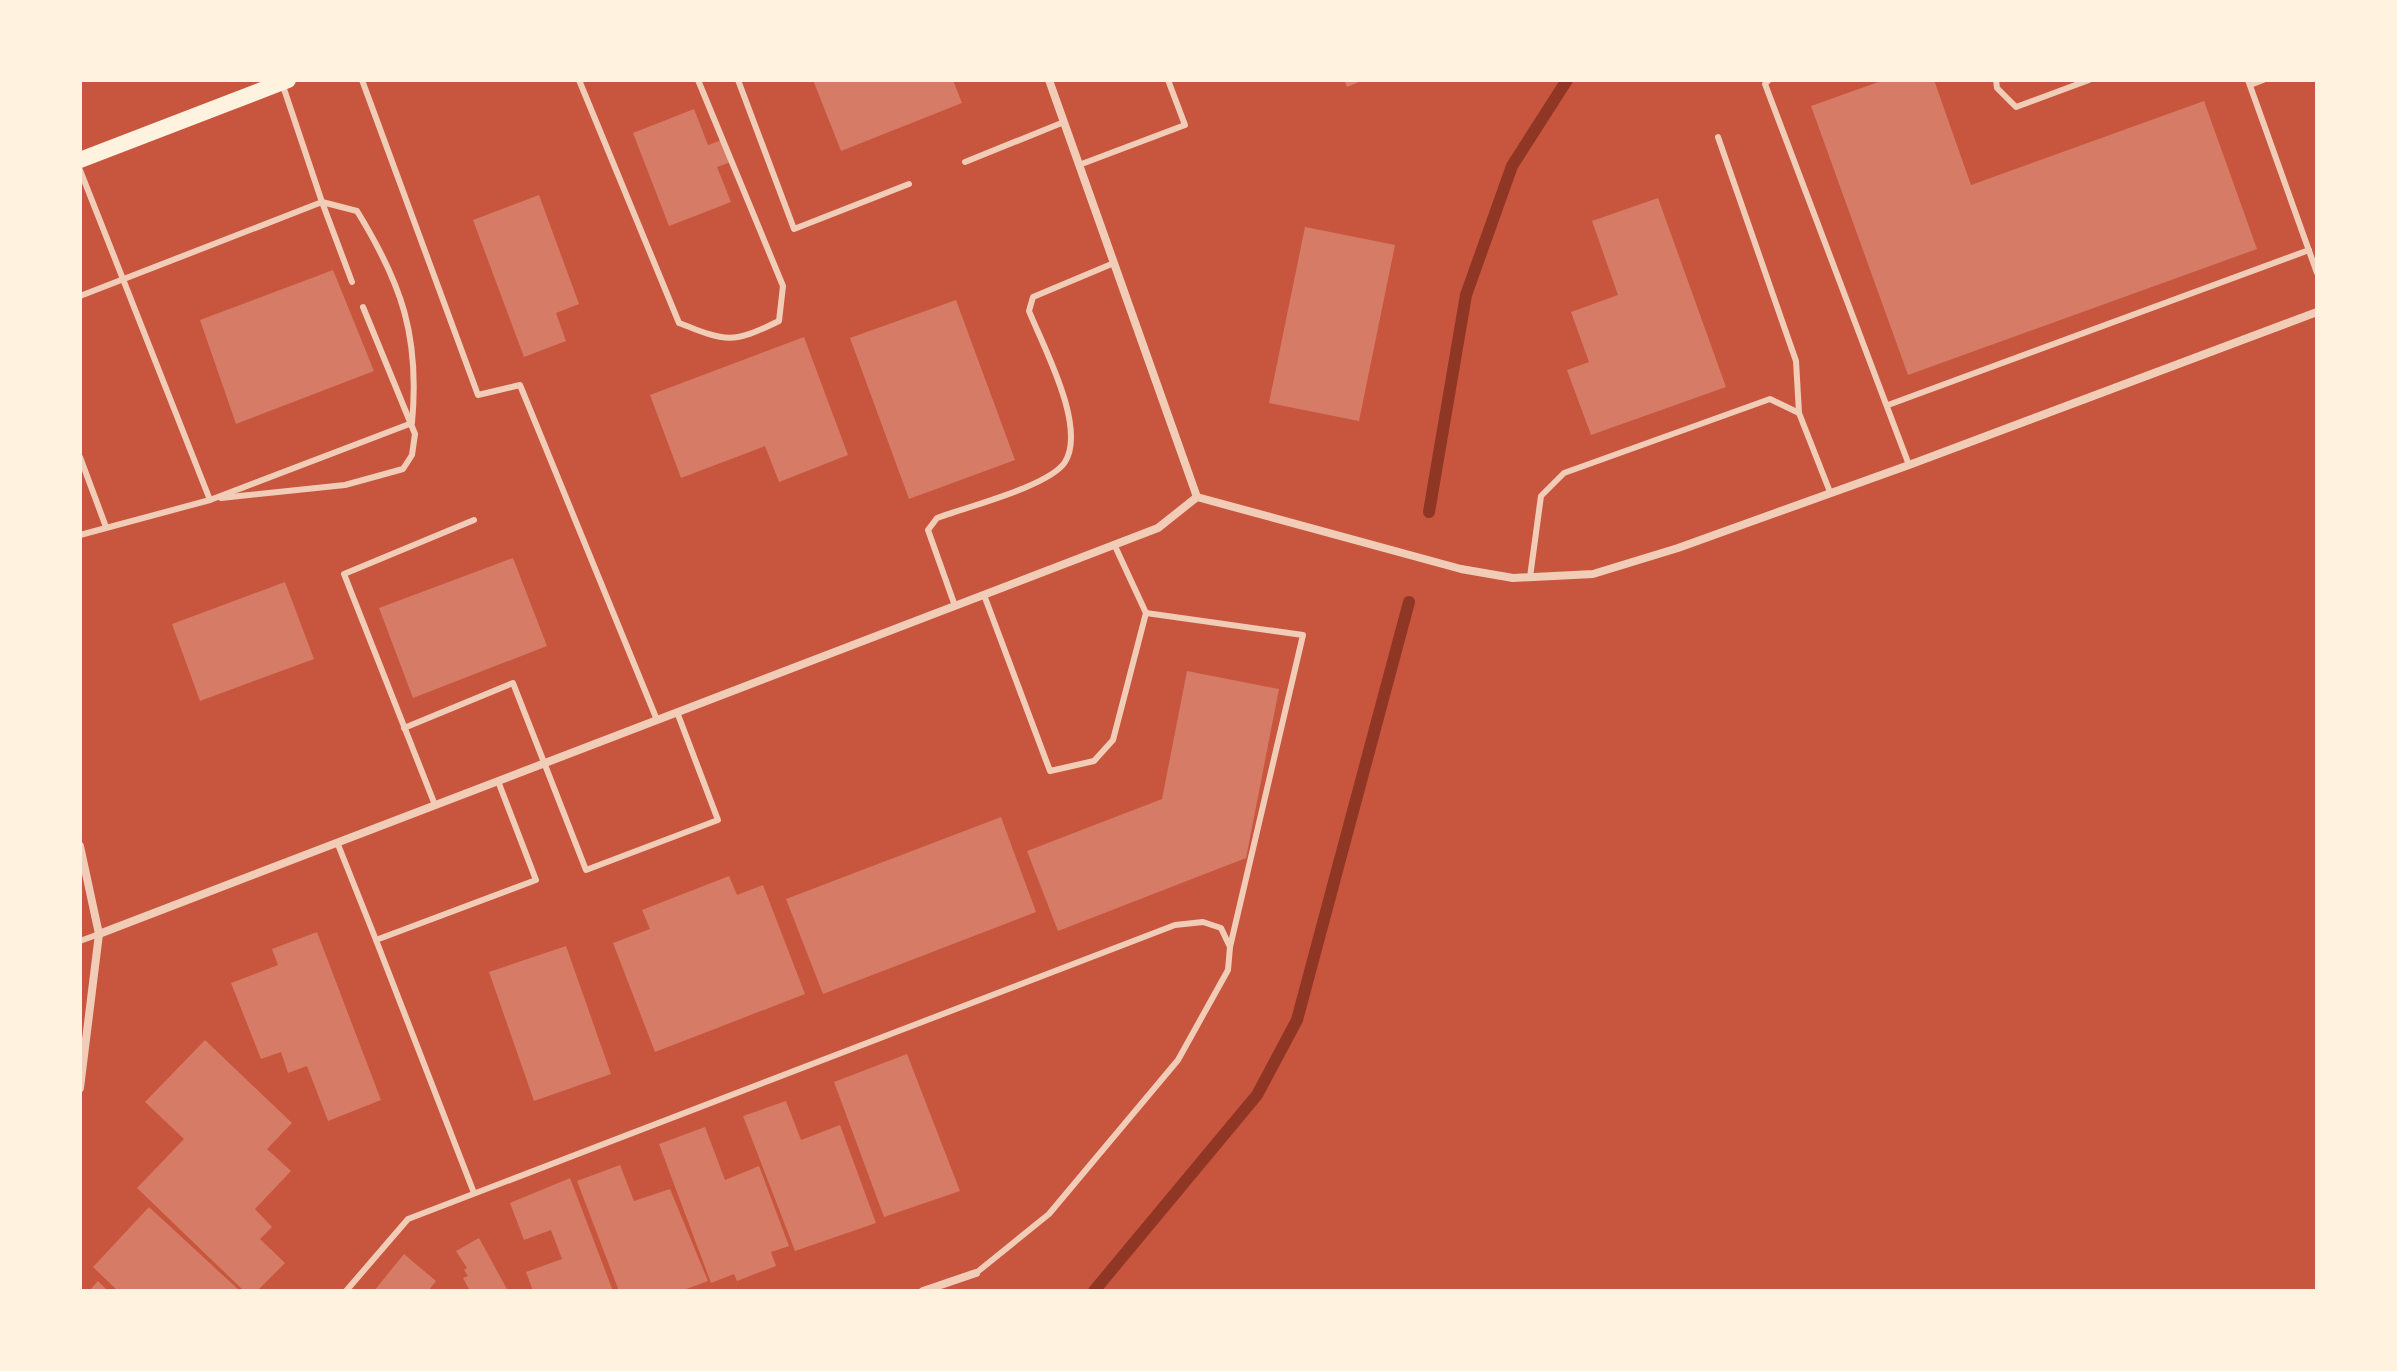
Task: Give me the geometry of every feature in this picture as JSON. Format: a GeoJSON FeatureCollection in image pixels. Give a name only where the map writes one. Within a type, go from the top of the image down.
{"type":"FeatureCollection","features":[{"type":"Feature","properties":{"kind":"main road"},"geometry":{"type":"LineString","coordinates":[[80,160],[285,81]]}},
{"type":"Feature","properties":{"kind":"street"},"geometry":{"type":"LineString","coordinates":[[1049,80],[1197,497]]}},
{"type":"Feature","properties":{"kind":"street"},"geometry":{"type":"LineString","coordinates":[[1197,497],[1461,569],[1530,577],[1593,574],[1678,548],[1909,465],[2317,312]]}},
{"type":"Feature","properties":{"kind":"street"},"geometry":{"type":"LineString","coordinates":[[99,934],[1158,528],[1197,497]]}},
{"type":"Feature","properties":{"kind":"street"},"geometry":{"type":"LineString","coordinates":[[80,846],[99,934],[80,1088]]}},
{"type":"Feature","properties":{"kind":"street"},"geometry":{"type":"LineString","coordinates":[[923,1291],[976,1273]]}},
{"type":"Feature","properties":{"kind":"lane"},"geometry":{"type":"LineString","coordinates":[[362,80],[478,395],[520,385],[657,720]]}},
{"type":"Feature","properties":{"kind":"lane"},"geometry":{"type":"LineString","coordinates":[[579,80],[679,323],[721,340],[747,337],[779,321],[783,286],[698,80]]}},
{"type":"Feature","properties":{"kind":"lane"},"geometry":{"type":"LineString","coordinates":[[738,80],[794,229],[909,184]]}},
{"type":"Feature","properties":{"kind":"lane"},"geometry":{"type":"LineString","coordinates":[[1079,165],[1185,125],[1168,80]]}},
{"type":"Feature","properties":{"kind":"lane"},"geometry":{"type":"LineString","coordinates":[[1769,80],[1765,84],[1909,465]]}},
{"type":"Feature","properties":{"kind":"lane"},"geometry":{"type":"LineString","coordinates":[[1996,80],[1997,88],[2016,107],[2089,80]]}},
{"type":"Feature","properties":{"kind":"lane"},"geometry":{"type":"LineString","coordinates":[[2263,80],[2249,83],[2317,273]]}},
{"type":"Feature","properties":{"kind":"lane"},"geometry":{"type":"LineString","coordinates":[[285,81],[322,202],[352,282]]}},
{"type":"Feature","properties":{"kind":"lane"},"geometry":{"type":"LineString","coordinates":[[965,162],[1064,122]]}},
{"type":"Feature","properties":{"kind":"lane"},"geometry":{"type":"LineString","coordinates":[[1718,137],[1796,361],[1799,413],[1830,492]]}},
{"type":"Feature","properties":{"kind":"lane"},"geometry":{"type":"LineString","coordinates":[[80,170],[210,500]]}},
{"type":"Feature","properties":{"kind":"lane"},"geometry":{"type":"LineString","coordinates":[[80,296],[322,202],[357,211],[386,258],[405,311],[417,374],[412,423]]}},
{"type":"Feature","properties":{"kind":"lane"},"geometry":{"type":"LineString","coordinates":[[1888,405],[2309,250]]}},
{"type":"Feature","properties":{"kind":"lane"},"geometry":{"type":"LineString","coordinates":[[955,606],[928,530],[937,518],[1042,480],[1065,463],[1073,440],[1068,411],[1029,311],[1033,297],[1114,263]]}},
{"type":"Feature","properties":{"kind":"lane"},"geometry":{"type":"LineString","coordinates":[[210,500],[345,485],[403,469],[412,455],[415,434],[363,307]]}},
{"type":"Feature","properties":{"kind":"lane"},"geometry":{"type":"LineString","coordinates":[[1530,577],[1541,496],[1564,473],[1770,399],[1799,413]]}},
{"type":"Feature","properties":{"kind":"lane"},"geometry":{"type":"LineString","coordinates":[[80,535],[210,500],[412,423]]}},
{"type":"Feature","properties":{"kind":"lane"},"geometry":{"type":"LineString","coordinates":[[80,457],[106,527]]}},
{"type":"Feature","properties":{"kind":"lane"},"geometry":{"type":"LineString","coordinates":[[435,805],[344,574],[474,520]]}},
{"type":"Feature","properties":{"kind":"lane"},"geometry":{"type":"LineString","coordinates":[[984,595],[1050,771],[1094,761],[1113,740],[1146,613],[1114,544]]}},
{"type":"Feature","properties":{"kind":"lane"},"geometry":{"type":"LineString","coordinates":[[976,1273],[1049,1214],[1178,1060],[1228,970],[1230,947],[1303,635],[1146,613]]}},
{"type":"Feature","properties":{"kind":"lane"},"geometry":{"type":"LineString","coordinates":[[404,728],[513,683],[586,870],[718,820],[677,712]]}},
{"type":"Feature","properties":{"kind":"lane"},"geometry":{"type":"LineString","coordinates":[[376,940],[536,880],[498,781]]}},
{"type":"Feature","properties":{"kind":"lane"},"geometry":{"type":"LineString","coordinates":[[337,842],[474,1193]]}},
{"type":"Feature","properties":{"kind":"lane"},"geometry":{"type":"LineString","coordinates":[[346,1291],[408,1219],[474,1193],[1175,925],[1203,922],[1221,928],[1230,947]]}},
{"type":"Feature","properties":{"kind":"lane"},"geometry":{"type":"LineString","coordinates":[[80,941],[99,934]]}},
{"type":"Feature","properties":{"kind":"building"},"geometry":{"type":"Polygon","coordinates":[[[813,80],[953,80],[962,103],[841,151],[813,80]]]}},
{"type":"Feature","properties":{"kind":"building"},"geometry":{"type":"Polygon","coordinates":[[[1344,80],[1364,80],[1347,87],[1344,80]]]}},
{"type":"Feature","properties":{"kind":"building"},"geometry":{"type":"Polygon","coordinates":[[[1884,80],[1934,80],[1971,185],[2204,101],[2257,249],[1908,375],[1811,106],[1884,80]]]}},
{"type":"Feature","properties":{"kind":"building"},"geometry":{"type":"Polygon","coordinates":[[[694,109],[708,145],[722,140],[731,162],[717,167],[731,202],[669,226],[633,133],[694,109]]]}},
{"type":"Feature","properties":{"kind":"building"},"geometry":{"type":"Polygon","coordinates":[[[539,195],[579,304],[556,313],[566,341],[524,357],[473,220],[539,195]]]}},
{"type":"Feature","properties":{"kind":"building"},"geometry":{"type":"Polygon","coordinates":[[[1658,198],[1726,387],[1591,435],[1567,370],[1589,362],[1571,312],[1618,295],[1592,221],[1658,198]]]}},
{"type":"Feature","properties":{"kind":"building"},"geometry":{"type":"Polygon","coordinates":[[[1305,227],[1395,245],[1359,421],[1269,403],[1305,227]]]}},
{"type":"Feature","properties":{"kind":"building"},"geometry":{"type":"Polygon","coordinates":[[[333,270],[374,371],[236,424],[200,320],[333,270]]]}},
{"type":"Feature","properties":{"kind":"building"},"geometry":{"type":"Polygon","coordinates":[[[956,300],[1015,460],[909,499],[850,338],[956,300]]]}},
{"type":"Feature","properties":{"kind":"building"},"geometry":{"type":"Polygon","coordinates":[[[804,337],[848,455],[779,482],[765,446],[681,478],[650,395],[804,337]]]}},
{"type":"Feature","properties":{"kind":"building"},"geometry":{"type":"Polygon","coordinates":[[[513,558],[547,646],[413,698],[379,608],[513,558]]]}},
{"type":"Feature","properties":{"kind":"building"},"geometry":{"type":"Polygon","coordinates":[[[285,582],[314,659],[200,701],[172,624],[285,582]]]}},
{"type":"Feature","properties":{"kind":"building"},"geometry":{"type":"Polygon","coordinates":[[[1187,671],[1279,689],[1246,858],[1058,931],[1027,851],[1162,799],[1187,671]]]}},
{"type":"Feature","properties":{"kind":"building"},"geometry":{"type":"Polygon","coordinates":[[[1001,817],[1036,912],[823,994],[786,899],[1001,817]]]}},
{"type":"Feature","properties":{"kind":"building"},"geometry":{"type":"Polygon","coordinates":[[[729,876],[737,895],[763,885],[805,994],[655,1052],[613,943],[650,929],[642,910],[729,876]]]}},
{"type":"Feature","properties":{"kind":"building"},"geometry":{"type":"Polygon","coordinates":[[[317,932],[381,1100],[328,1121],[307,1066],[288,1073],[281,1052],[261,1059],[231,983],[278,965],[272,949],[317,932]]]}},
{"type":"Feature","properties":{"kind":"building"},"geometry":{"type":"Polygon","coordinates":[[[566,946],[611,1074],[534,1101],[489,972],[566,946]]]}},
{"type":"Feature","properties":{"kind":"building"},"geometry":{"type":"Polygon","coordinates":[[[205,1040],[292,1123],[267,1149],[291,1171],[255,1209],[272,1227],[260,1239],[285,1263],[257,1291],[244,1291],[137,1188],[184,1139],[145,1102],[205,1040]]]}},
{"type":"Feature","properties":{"kind":"building"},"geometry":{"type":"Polygon","coordinates":[[[907,1054],[960,1191],[884,1217],[834,1082],[907,1054]]]}},
{"type":"Feature","properties":{"kind":"building"},"geometry":{"type":"Polygon","coordinates":[[[786,1101],[801,1140],[840,1125],[876,1223],[795,1251],[743,1116],[786,1101]]]}},
{"type":"Feature","properties":{"kind":"building"},"geometry":{"type":"Polygon","coordinates":[[[705,1127],[725,1180],[759,1166],[789,1246],[771,1252],[776,1266],[737,1281],[734,1274],[711,1283],[659,1144],[705,1127]]]}},
{"type":"Feature","properties":{"kind":"building"},"geometry":{"type":"Polygon","coordinates":[[[620,1165],[634,1201],[670,1189],[708,1281],[681,1291],[619,1291],[577,1181],[620,1165]]]}},
{"type":"Feature","properties":{"kind":"building"},"geometry":{"type":"Polygon","coordinates":[[[570,1178],[613,1291],[533,1291],[526,1272],[562,1259],[551,1230],[524,1240],[510,1203],[570,1178]]]}},
{"type":"Feature","properties":{"kind":"building"},"geometry":{"type":"Polygon","coordinates":[[[149,1207],[240,1291],[118,1291],[93,1267],[149,1207]]]}},
{"type":"Feature","properties":{"kind":"building"},"geometry":{"type":"Polygon","coordinates":[[[479,1238],[508,1291],[470,1291],[463,1278],[468,1276],[464,1270],[467,1268],[456,1251],[479,1238]]]}},
{"type":"Feature","properties":{"kind":"building"},"geometry":{"type":"Polygon","coordinates":[[[404,1254],[436,1281],[428,1291],[374,1291],[404,1254]]]}},
{"type":"Feature","properties":{"kind":"building"},"geometry":{"type":"Polygon","coordinates":[[[98,1281],[108,1291],[89,1291],[98,1281]]]}},
{"type":"Feature","properties":{"kind":"waterway"},"geometry":{"type":"LineString","coordinates":[[1429,512],[1466,295],[1512,166],[1567,80]]}},
{"type":"Feature","properties":{"kind":"waterway"},"geometry":{"type":"LineString","coordinates":[[1094,1291],[1257,1095],[1297,1020],[1409,602]]}}]}
